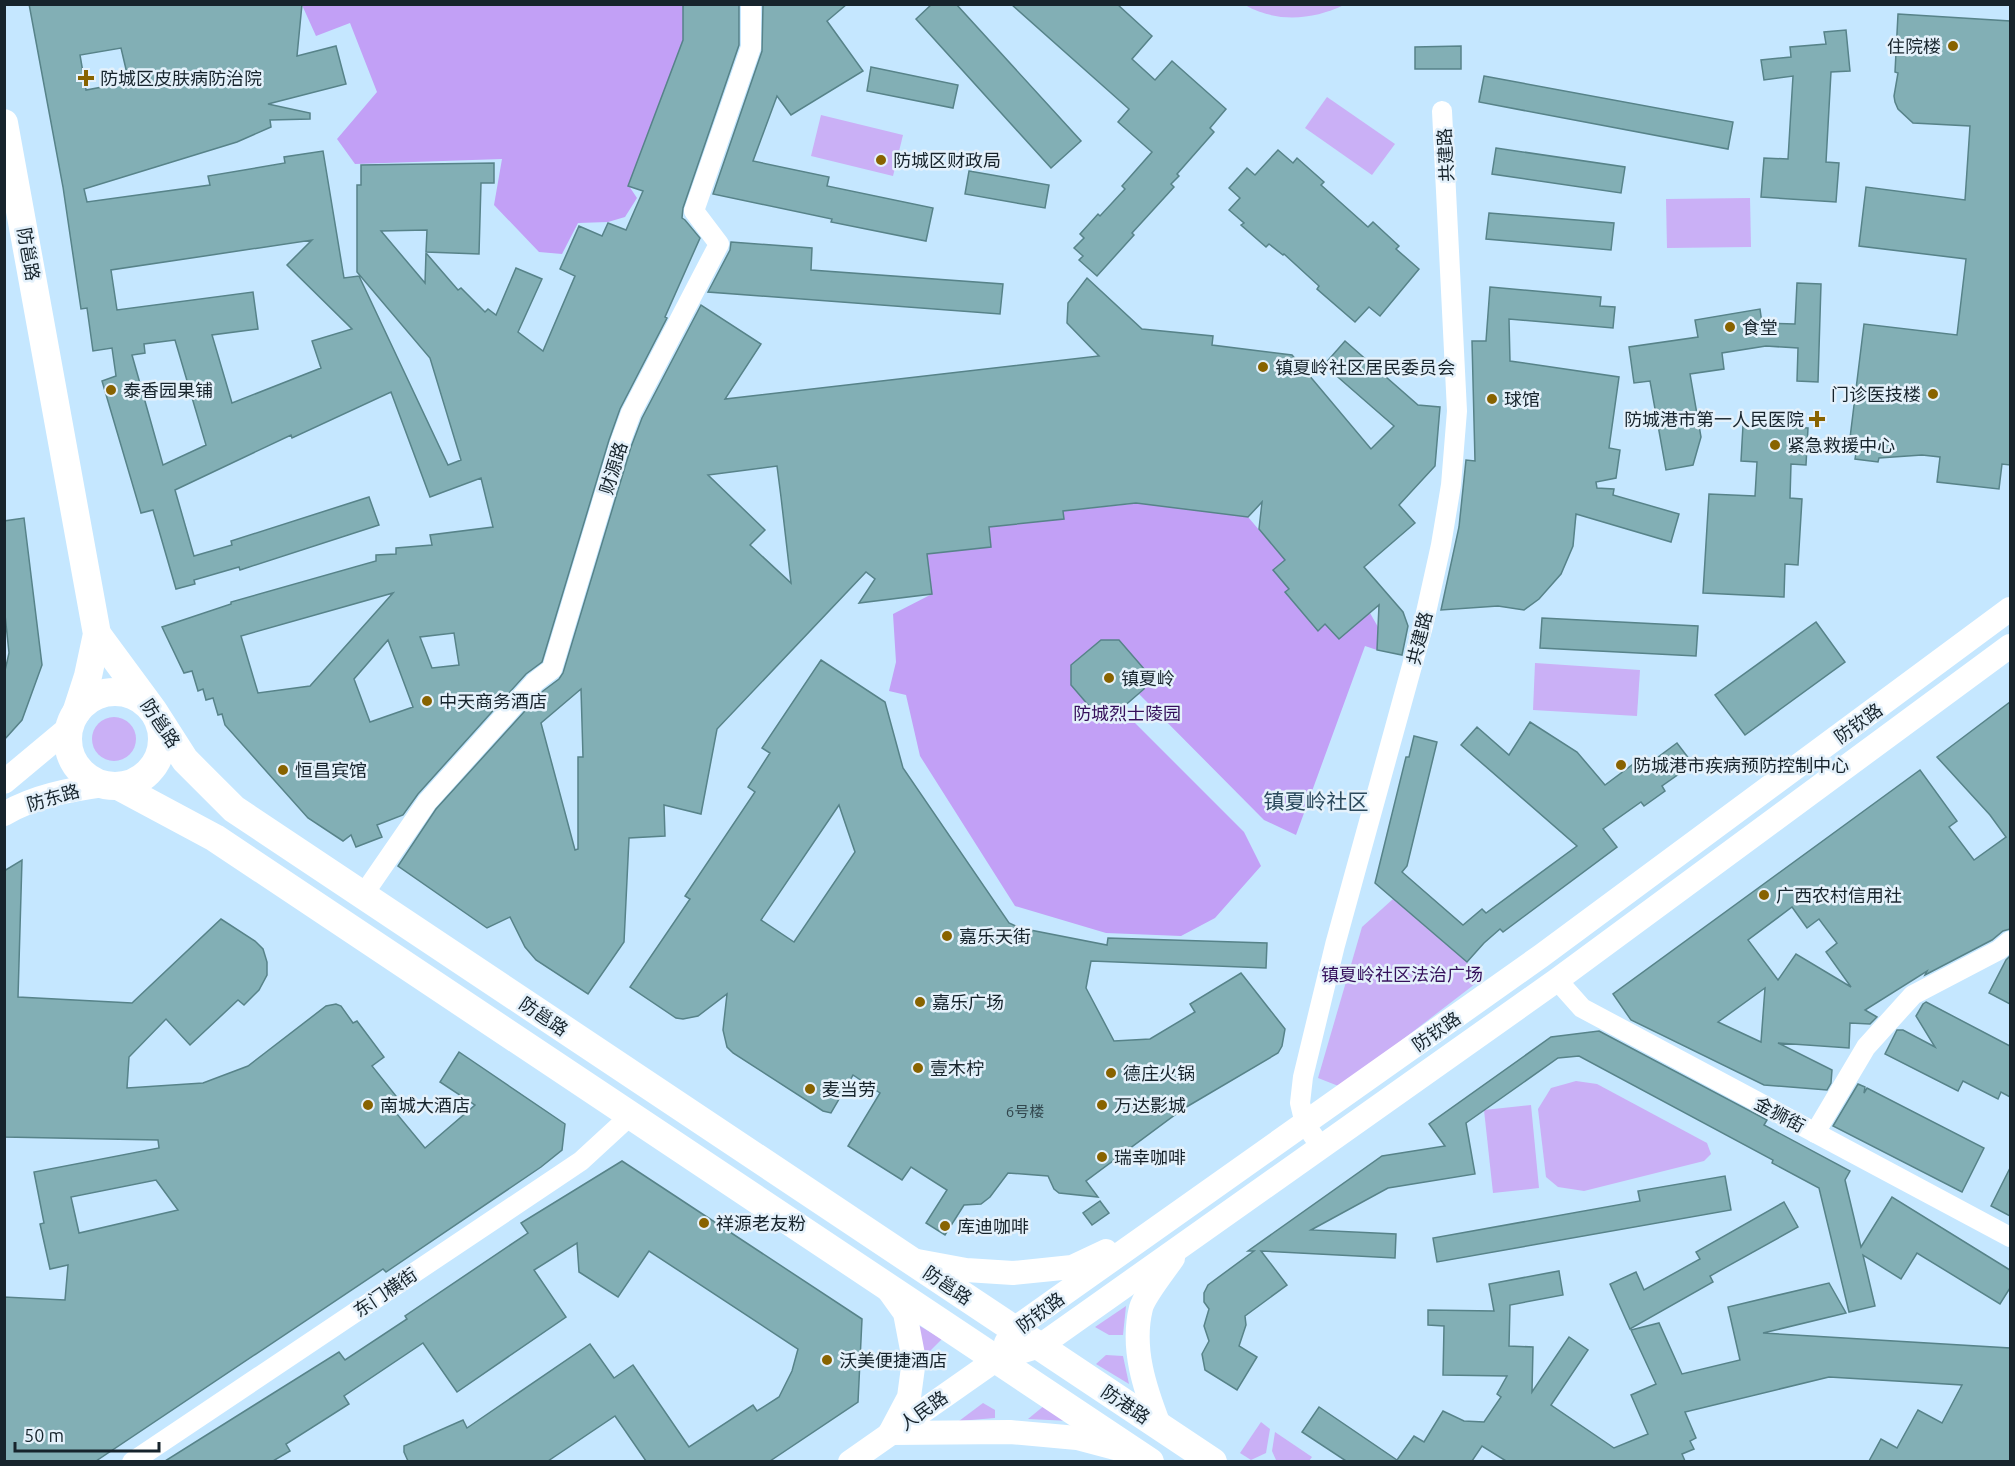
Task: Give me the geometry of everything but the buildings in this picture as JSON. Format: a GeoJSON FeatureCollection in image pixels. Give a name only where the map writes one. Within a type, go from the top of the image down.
{"type":"FeatureCollection","features":[{"type":"Feature","properties":{"kind":"highway","name":"防邕路"},"geometry":{"type":"LineString","coordinates":[[4,123],[97,634],[88,676],[73,720]]}},
{"type":"Feature","properties":{"kind":"highway","name":"防邕路"},"geometry":{"type":"LineString","coordinates":[[97,634],[153,710],[185,760],[234,809],[1040,1346]]}},
{"type":"Feature","properties":{"kind":"highway"},"geometry":{"type":"LineString","coordinates":[[113,692],[135,697],[153,710],[160,723],[163,737],[158,759],[145,776],[132,783],[110,786],[89,779],[78,769],[71,756],[68,741],[73,720],[86,702],[99,695],[113,692]]}},
{"type":"Feature","properties":{"kind":"highway","name":"防邕路"},"geometry":{"type":"LineString","coordinates":[[110,786],[215,838],[997,1359]]}},
{"type":"Feature","properties":{"kind":"highway","name":"防港路"},"geometry":{"type":"LineString","coordinates":[[1040,1346],[1213,1461]]}},
{"type":"Feature","properties":{"kind":"highway","name":"防港路"},"geometry":{"type":"LineString","coordinates":[[997,1359],[1144,1458]]}},
{"type":"Feature","properties":{"kind":"main road","name":"防钦路"},"geometry":{"type":"LineString","coordinates":[[997,1359],[1014,1329],[1541,956],[2010,609]]}},
{"type":"Feature","properties":{"kind":"main road","name":"防钦路"},"geometry":{"type":"LineString","coordinates":[[997,1359],[1040,1346],[1557,980],[2010,646]]}},
{"type":"Feature","properties":{"kind":"main road","name":"防东路"},"geometry":{"type":"LineString","coordinates":[[4,782],[73,720]]}},
{"type":"Feature","properties":{"kind":"main road","name":"防东路"},"geometry":{"type":"LineString","coordinates":[[4,814],[35,799],[69,790],[110,786]]}},
{"type":"Feature","properties":{"kind":"main road"},"geometry":{"type":"LineString","coordinates":[[909,1259],[966,1270],[1013,1273],[1072,1267],[1160,1226]]}},
{"type":"Feature","properties":{"kind":"main road"},"geometry":{"type":"LineString","coordinates":[[1159,1425],[1145,1389],[1137,1344],[1141,1306],[1179,1248]]}},
{"type":"Feature","properties":{"kind":"main road"},"geometry":{"type":"LineString","coordinates":[[885,1285],[905,1313],[914,1360],[909,1397],[890,1433],[1010,1432],[1077,1438],[1144,1458]]}},
{"type":"Feature","properties":{"kind":"main road","name":"人民路"},"geometry":{"type":"LineString","coordinates":[[849,1461],[997,1359]]}},
{"type":"Feature","properties":{"kind":"street","name":"财源路"},"geometry":{"type":"LineString","coordinates":[[363,895],[427,802],[535,682],[552,669],[631,413],[718,244],[694,211],[751,47],[751,4]]}},
{"type":"Feature","properties":{"kind":"street","name":"共建路"},"geometry":{"type":"LineString","coordinates":[[1322,1147],[1305,1124],[1300,1103],[1303,1077],[1335,945],[1423,626],[1441,545],[1451,485],[1457,411],[1442,111]]}},
{"type":"Feature","properties":{"kind":"street"},"geometry":{"type":"LineString","coordinates":[[1815,1133],[1866,1047],[1913,995],[1998,950],[2010,941]]}},
{"type":"Feature","properties":{"kind":"street","name":"金狮街"},"geometry":{"type":"LineString","coordinates":[[1557,980],[1582,1008],[2010,1237]]}},
{"type":"Feature","properties":{"kind":"street","name":"东门横街"},"geometry":{"type":"LineString","coordinates":[[132,1461],[581,1161],[631,1115]]}},
{"type":"Feature","properties":{"kind":"green space"},"geometry":{"type":"Polygon","coordinates":[[[1245,5],[1344,5],[1320,14],[1282,17],[1269,15],[1245,5]]]}},
{"type":"Feature","properties":{"kind":"green space"},"geometry":{"type":"Polygon","coordinates":[[[1327,97],[1395,144],[1372,175],[1305,128],[1327,97]]]}},
{"type":"Feature","properties":{"kind":"green space"},"geometry":{"type":"Polygon","coordinates":[[[821,115],[903,135],[893,176],[811,156],[821,115]]]}},
{"type":"Feature","properties":{"kind":"green space"},"geometry":{"type":"Polygon","coordinates":[[[1750,198],[1751,247],[1667,248],[1666,199],[1750,198]]]}},
{"type":"Feature","properties":{"kind":"green space"},"geometry":{"type":"Polygon","coordinates":[[[1535,663],[1640,670],[1637,716],[1533,710],[1535,663]]]}},
{"type":"Feature","properties":{"kind":"green space"},"geometry":{"type":"Polygon","coordinates":[[[114,717],[129,724],[136,739],[129,754],[114,761],[99,754],[92,739],[99,724],[114,717]]]}},
{"type":"Feature","properties":{"kind":"green space","name":"镇夏岭社区法治广场"},"geometry":{"type":"Polygon","coordinates":[[[1393,899],[1484,977],[1341,1087],[1318,1078],[1362,927],[1393,899]]]}},
{"type":"Feature","properties":{"kind":"green space"},"geometry":{"type":"Polygon","coordinates":[[[1576,1081],[1597,1084],[1707,1143],[1711,1154],[1704,1161],[1584,1191],[1558,1187],[1546,1177],[1538,1109],[1551,1088],[1576,1081]]]}},
{"type":"Feature","properties":{"kind":"green space"},"geometry":{"type":"Polygon","coordinates":[[[1531,1105],[1539,1188],[1493,1193],[1484,1110],[1531,1105]]]}},
{"type":"Feature","properties":{"kind":"green space"},"geometry":{"type":"Polygon","coordinates":[[[1126,1306],[1123,1335],[1109,1335],[1095,1327],[1126,1306]]]}},
{"type":"Feature","properties":{"kind":"green space"},"geometry":{"type":"Polygon","coordinates":[[[918,1325],[942,1339],[929,1352],[923,1352],[918,1325]]]}},
{"type":"Feature","properties":{"kind":"green space"},"geometry":{"type":"Polygon","coordinates":[[[1106,1355],[1123,1356],[1129,1384],[1096,1364],[1106,1355]]]}},
{"type":"Feature","properties":{"kind":"green space"},"geometry":{"type":"Polygon","coordinates":[[[983,1403],[995,1410],[995,1418],[959,1421],[983,1403]]]}},
{"type":"Feature","properties":{"kind":"green space"},"geometry":{"type":"Polygon","coordinates":[[[1045,1405],[1070,1421],[1028,1419],[1045,1405]]]}},
{"type":"Feature","properties":{"kind":"green space"},"geometry":{"type":"Polygon","coordinates":[[[1261,1422],[1270,1429],[1266,1453],[1251,1460],[1240,1453],[1261,1422]]]}},
{"type":"Feature","properties":{"kind":"green space"},"geometry":{"type":"Polygon","coordinates":[[[1275,1432],[1312,1457],[1309,1461],[1273,1461],[1276,1460],[1272,1451],[1275,1432]]]}},
{"type":"Feature","properties":{"kind":"shaded area"},"geometry":{"type":"Polygon","coordinates":[[[302,5],[683,5],[683,40],[629,186],[637,198],[625,217],[608,222],[578,223],[562,254],[539,252],[494,205],[502,159],[355,164],[337,139],[377,92],[350,23],[316,36],[302,5]]]}},
{"type":"Feature","properties":{"kind":"shaded area","name":"防城烈士陵园"},"geometry":{"type":"Polygon","coordinates":[[[1141,503],[1248,517],[1285,560],[1273,570],[1289,589],[1285,593],[1317,630],[1325,624],[1339,639],[1370,613],[1378,627],[1377,650],[1365,646],[1296,835],[1264,820],[1139,694],[1144,689],[1145,670],[1119,640],[1101,640],[1071,665],[1071,685],[1096,714],[1114,715],[1121,709],[1244,832],[1261,866],[1215,918],[1181,936],[1106,933],[1015,906],[920,756],[906,695],[889,691],[896,662],[893,614],[932,594],[927,554],[991,547],[989,527],[1063,519],[1063,511],[1141,503]]]}},
{"type":"Feature","properties":{"kind":"place","name":"住院楼"},"geometry":{"type":"Point","coordinates":[1953,46]}},
{"type":"Feature","properties":{"kind":"place","name":"防城区皮肤病防治院"},"geometry":{"type":"Point","coordinates":[86,78]}},
{"type":"Feature","properties":{"kind":"place","name":"防城区财政局"},"geometry":{"type":"Point","coordinates":[881,160]}},
{"type":"Feature","properties":{"kind":"place","name":"食堂"},"geometry":{"type":"Point","coordinates":[1730,327]}},
{"type":"Feature","properties":{"kind":"place","name":"镇夏岭社区居民委员会"},"geometry":{"type":"Point","coordinates":[1263,367]}},
{"type":"Feature","properties":{"kind":"place","name":"泰香园果铺"},"geometry":{"type":"Point","coordinates":[111,390]}},
{"type":"Feature","properties":{"kind":"place","name":"门诊医技楼"},"geometry":{"type":"Point","coordinates":[1933,394]}},
{"type":"Feature","properties":{"kind":"place","name":"球馆"},"geometry":{"type":"Point","coordinates":[1492,399]}},
{"type":"Feature","properties":{"kind":"place","name":"防城港市第一人民医院"},"geometry":{"type":"Point","coordinates":[1817,419]}},
{"type":"Feature","properties":{"kind":"place","name":"紧急救援中心"},"geometry":{"type":"Point","coordinates":[1775,445]}},
{"type":"Feature","properties":{"kind":"place","name":"镇夏岭"},"geometry":{"type":"Point","coordinates":[1109,678]}},
{"type":"Feature","properties":{"kind":"place","name":"中天商务酒店"},"geometry":{"type":"Point","coordinates":[427,701]}},
{"type":"Feature","properties":{"kind":"place","name":"防城港市疾病预防控制中心"},"geometry":{"type":"Point","coordinates":[1621,765]}},
{"type":"Feature","properties":{"kind":"place","name":"恒昌宾馆"},"geometry":{"type":"Point","coordinates":[283,770]}},
{"type":"Feature","properties":{"kind":"place","name":"广西农村信用社"},"geometry":{"type":"Point","coordinates":[1764,895]}},
{"type":"Feature","properties":{"kind":"place","name":"嘉乐天街"},"geometry":{"type":"Point","coordinates":[947,936]}},
{"type":"Feature","properties":{"kind":"place","name":"嘉乐广场"},"geometry":{"type":"Point","coordinates":[920,1002]}},
{"type":"Feature","properties":{"kind":"place","name":"壹木柠"},"geometry":{"type":"Point","coordinates":[918,1068]}},
{"type":"Feature","properties":{"kind":"place","name":"德庄火锅"},"geometry":{"type":"Point","coordinates":[1111,1073]}},
{"type":"Feature","properties":{"kind":"place","name":"麦当劳"},"geometry":{"type":"Point","coordinates":[810,1089]}},
{"type":"Feature","properties":{"kind":"place","name":"南城大酒店"},"geometry":{"type":"Point","coordinates":[368,1105]}},
{"type":"Feature","properties":{"kind":"place","name":"万达影城"},"geometry":{"type":"Point","coordinates":[1102,1105]}},
{"type":"Feature","properties":{"kind":"place","name":"瑞幸咖啡"},"geometry":{"type":"Point","coordinates":[1102,1157]}},
{"type":"Feature","properties":{"kind":"place","name":"祥源老友粉"},"geometry":{"type":"Point","coordinates":[704,1223]}},
{"type":"Feature","properties":{"kind":"place","name":"库迪咖啡"},"geometry":{"type":"Point","coordinates":[945,1226]}},
{"type":"Feature","properties":{"kind":"place","name":"沃美便捷酒店"},"geometry":{"type":"Point","coordinates":[827,1360]}},
{"type":"Feature","properties":{"kind":"district","name":"镇夏岭社区"},"geometry":{"type":"Point","coordinates":[1316,801]}}]}
